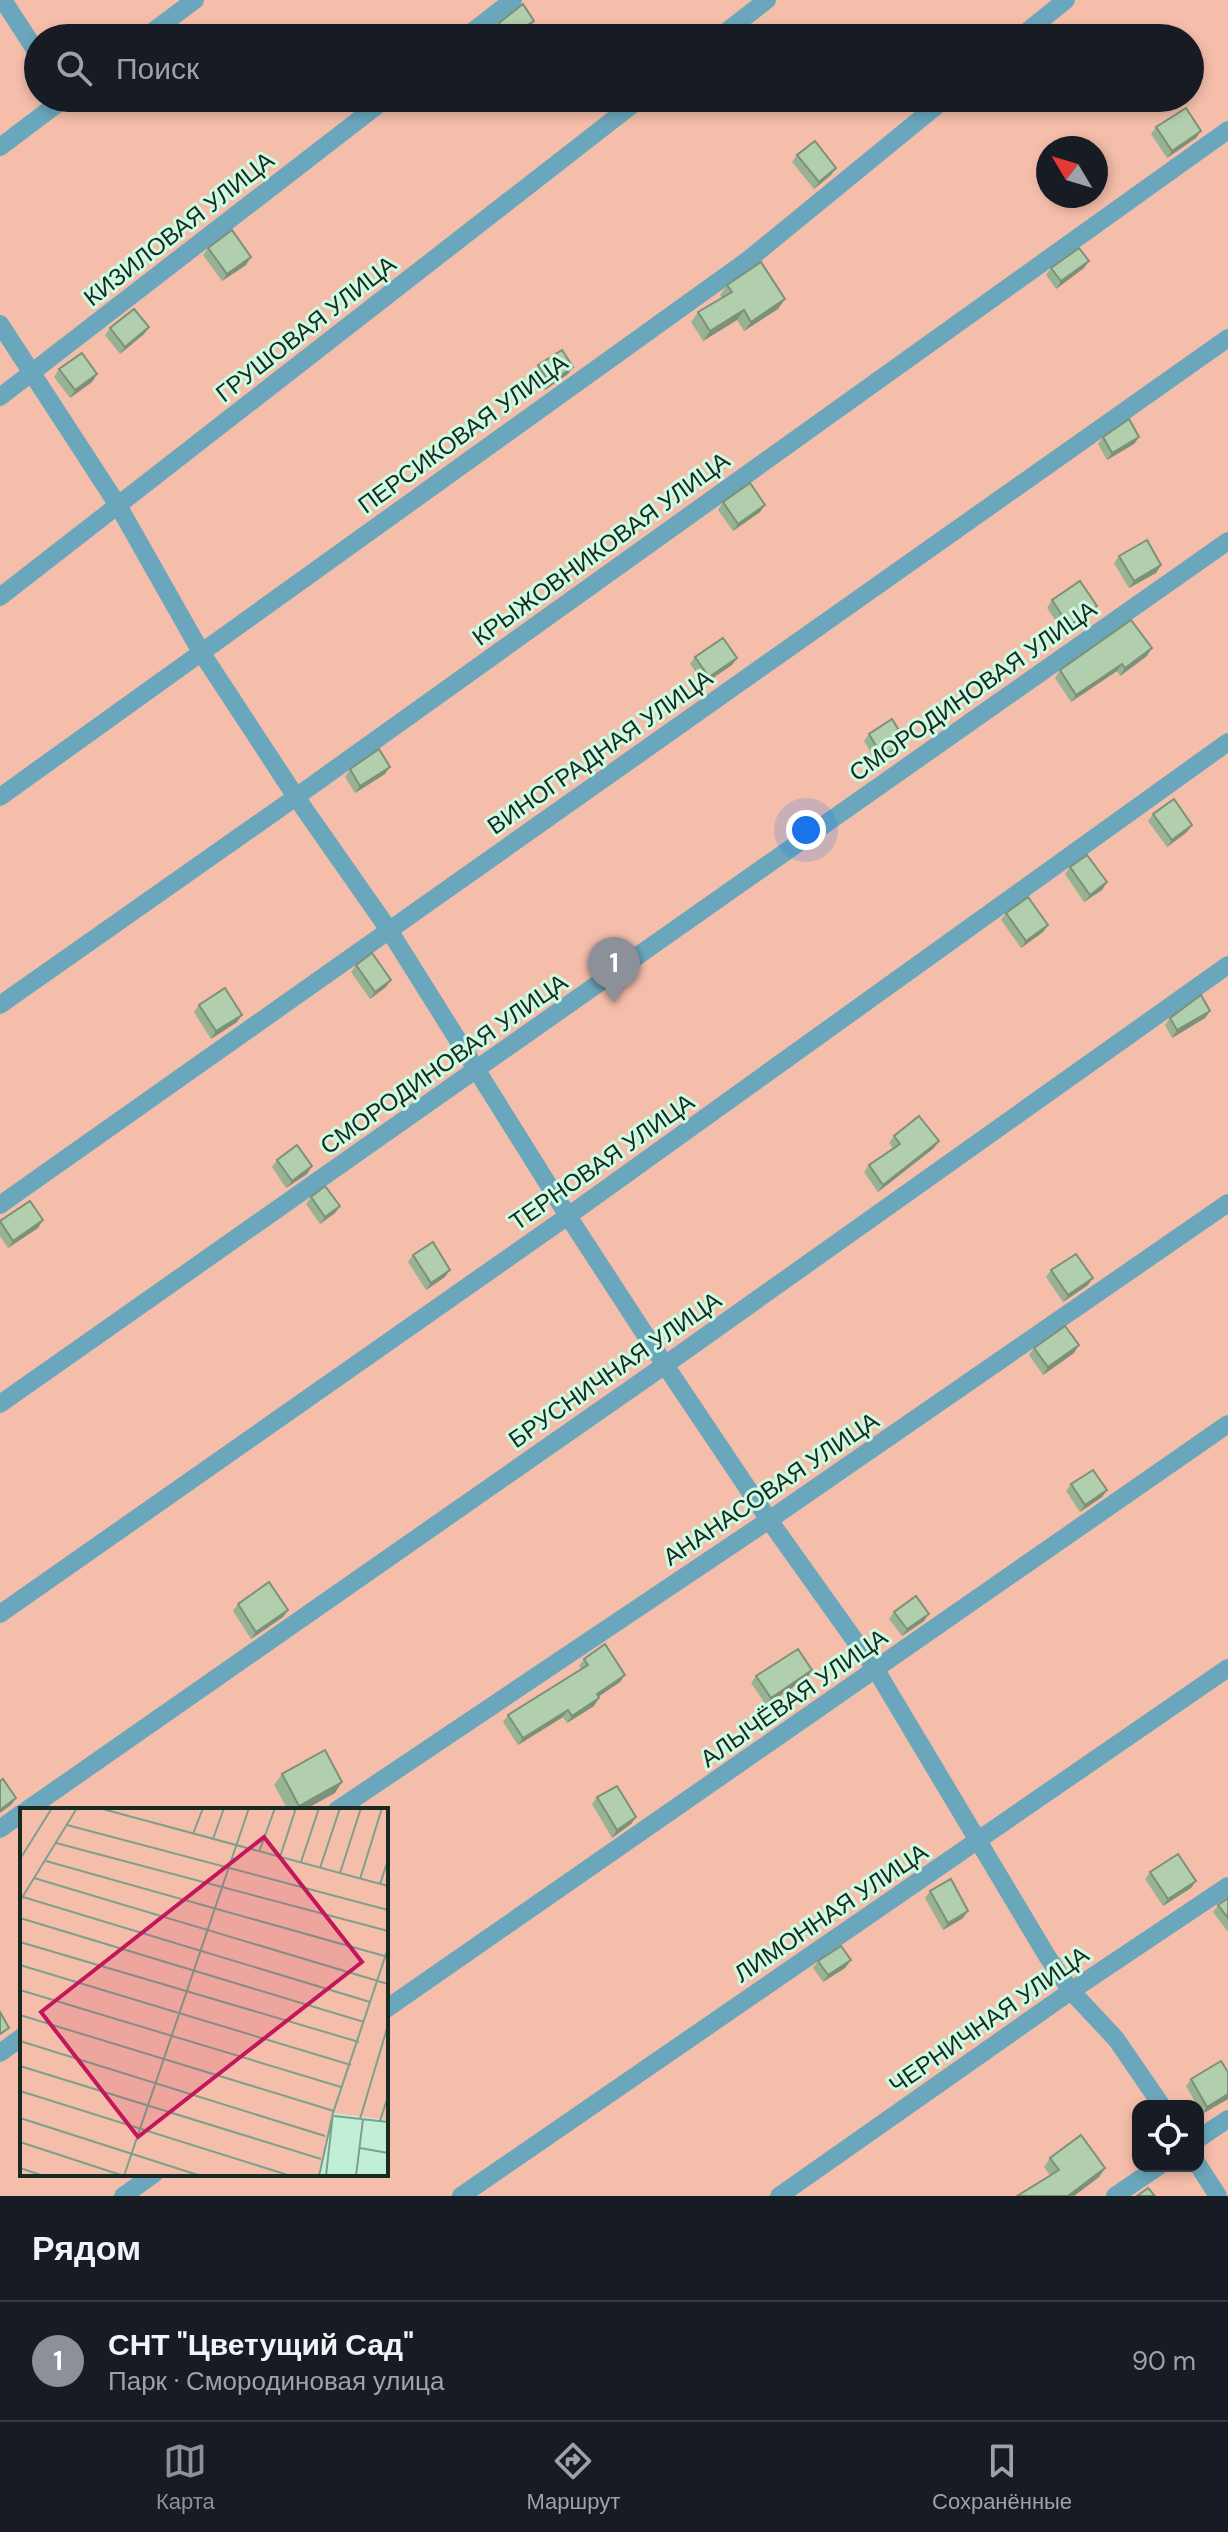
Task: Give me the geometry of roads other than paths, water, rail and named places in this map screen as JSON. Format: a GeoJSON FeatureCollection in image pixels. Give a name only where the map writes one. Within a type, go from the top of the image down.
{"type":"FeatureCollection","features":[{"type":"Feature","properties":{"kind":"street"},"geometry":{"type":"LineString","coordinates":[[3,0],[24,32]]}},
{"type":"Feature","properties":{"kind":"street"},"geometry":{"type":"LineString","coordinates":[[163,24],[195,0]]}},
{"type":"Feature","properties":{"kind":"street"},"geometry":{"type":"LineString","coordinates":[[482,24],[513,0]]}},
{"type":"Feature","properties":{"kind":"street"},"geometry":{"type":"LineString","coordinates":[[736,24],[767,0]]}},
{"type":"Feature","properties":{"kind":"street"},"geometry":{"type":"LineString","coordinates":[[1036,24],[1066,0]]}},
{"type":"Feature","properties":{"kind":"street"},"geometry":{"type":"LineString","coordinates":[[0,147],[46,112]]}},
{"type":"Feature","properties":{"kind":"street","name":"КИЗИЛОВАЯ УЛИЦА"},"geometry":{"type":"LineString","coordinates":[[0,397],[369,112]]}},
{"type":"Feature","properties":{"kind":"street","name":"ГРУШОВАЯ УЛИЦА"},"geometry":{"type":"LineString","coordinates":[[0,597],[623,112]]}},
{"type":"Feature","properties":{"kind":"street","name":"ПЕРСИКОВАЯ УЛИЦА"},"geometry":{"type":"LineString","coordinates":[[0,797],[748,260],[929,112]]}},
{"type":"Feature","properties":{"kind":"street","name":"КРЫЖОВНИКОВАЯ УЛИЦА"},"geometry":{"type":"LineString","coordinates":[[0,1005],[1228,130]]}},
{"type":"Feature","properties":{"kind":"street"},"geometry":{"type":"LineString","coordinates":[[0,324],[119,507],[201,652],[296,797],[389,930],[568,1216],[769,1520],[876,1670],[1047,1956],[1071,1991],[1116,2039],[1158,2100]]}},
{"type":"Feature","properties":{"kind":"street","name":"ВИНОГРАДНАЯ УЛИЦА"},"geometry":{"type":"LineString","coordinates":[[0,1205],[1228,338]]}},
{"type":"Feature","properties":{"kind":"street","name":"СМОРОДИНОВАЯ УЛИЦА"},"geometry":{"type":"LineString","coordinates":[[0,1404],[1228,541]]}},
{"type":"Feature","properties":{"kind":"street","name":"ТЕРНОВАЯ УЛИЦА"},"geometry":{"type":"LineString","coordinates":[[0,1614],[568,1216],[1228,742]]}},
{"type":"Feature","properties":{"kind":"street","name":"БРУСНИЧНАЯ УЛИЦА"},"geometry":{"type":"LineString","coordinates":[[30,1808],[665,1365],[1228,965]]}},
{"type":"Feature","properties":{"kind":"street","name":"АНАНАСОВАЯ УЛИЦА"},"geometry":{"type":"LineString","coordinates":[[340,1808],[769,1520],[1228,1203]]}},
{"type":"Feature","properties":{"kind":"street","name":"АЛЫЧЁВАЯ УЛИЦА"},"geometry":{"type":"LineString","coordinates":[[388,2008],[1228,1424]]}},
{"type":"Feature","properties":{"kind":"street","name":"ЛИМОННАЯ УЛИЦА"},"geometry":{"type":"LineString","coordinates":[[461,2196],[1228,1668]]}},
{"type":"Feature","properties":{"kind":"street","name":"БРУСНИЧНАЯ УЛИЦА"},"geometry":{"type":"LineString","coordinates":[[0,1829],[20,1815]]}},
{"type":"Feature","properties":{"kind":"street","name":"ЧЕРНИЧНАЯ УЛИЦА"},"geometry":{"type":"LineString","coordinates":[[779,2196],[1071,1991],[1228,1886]]}},
{"type":"Feature","properties":{"kind":"street"},"geometry":{"type":"LineString","coordinates":[[0,2053],[20,2038]]}},
{"type":"Feature","properties":{"kind":"street"},"geometry":{"type":"LineString","coordinates":[[1204,2135],[1228,2119]]}},
{"type":"Feature","properties":{"kind":"street"},"geometry":{"type":"LineString","coordinates":[[1115,2196],[1150,2172]]}},
{"type":"Feature","properties":{"kind":"street"},"geometry":{"type":"LineString","coordinates":[[1203,2172],[1218,2196]]}},
{"type":"Feature","properties":{"kind":"street"},"geometry":{"type":"LineString","coordinates":[[123,2196],[151,2176]]}},
{"type":"Feature","properties":{"kind":"place","name":"СНТ \"Цветущий Сад\""},"geometry":{"type":"Point","coordinates":[614,1003]}}]}
